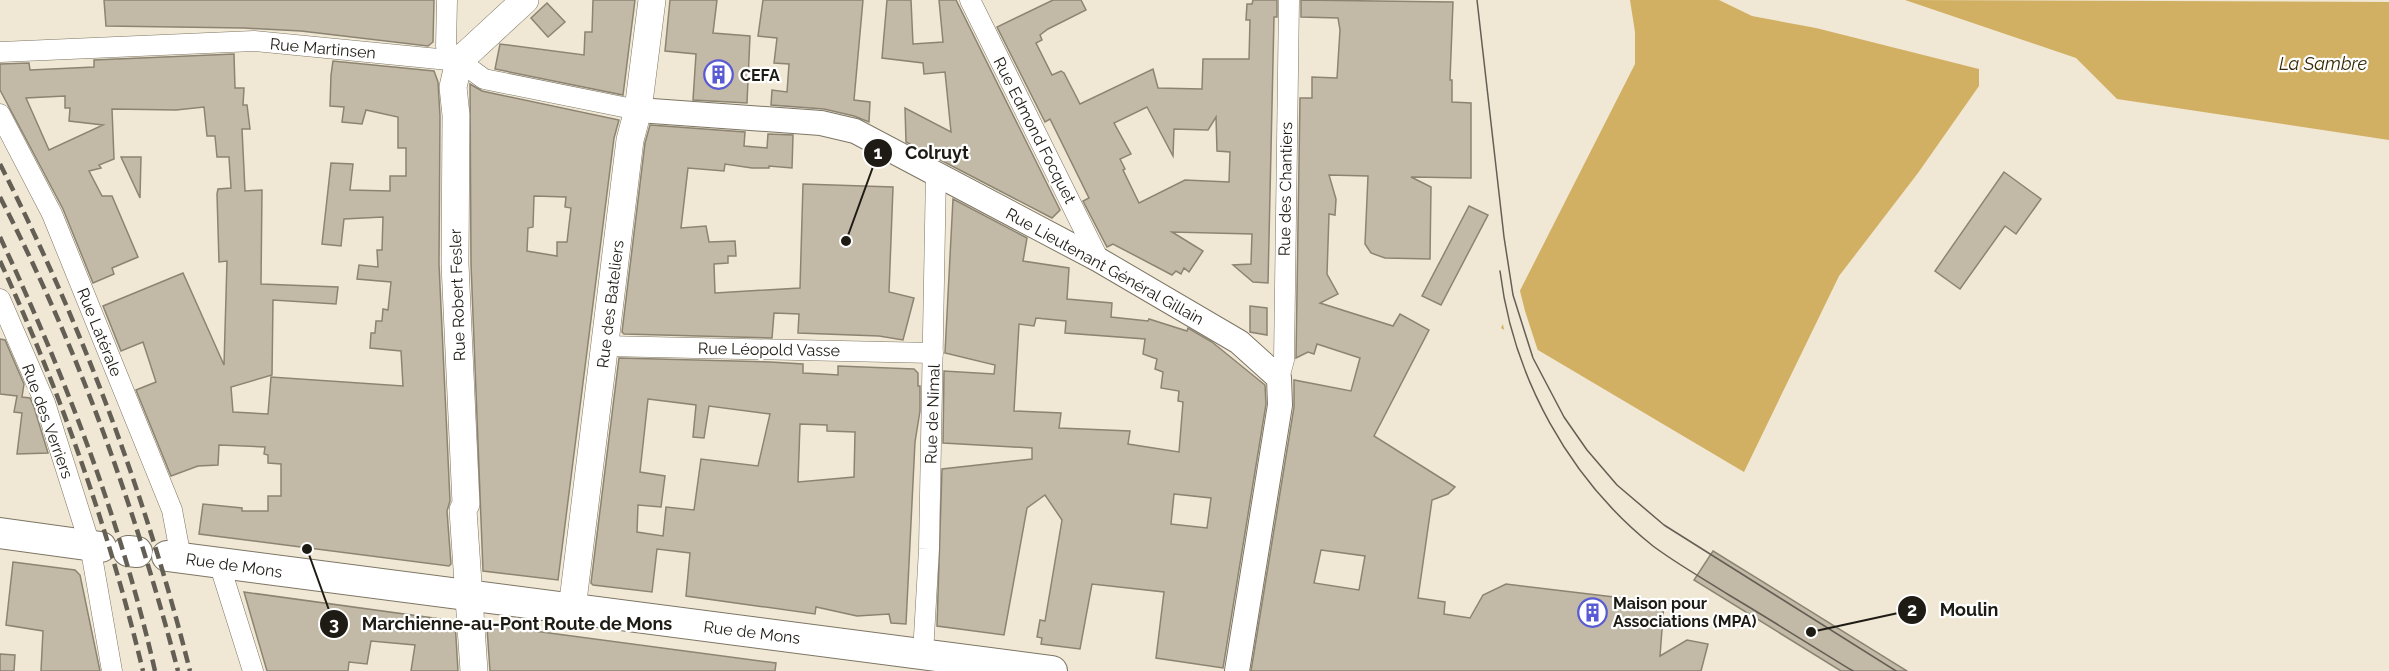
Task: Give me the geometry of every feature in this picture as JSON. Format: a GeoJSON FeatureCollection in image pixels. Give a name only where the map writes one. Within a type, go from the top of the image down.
{"type":"FeatureCollection","features":[{"type":"Feature","properties":{"kind":"main road"},"geometry":{"type":"LineString","coordinates":[[459,61],[525,0]]}},
{"type":"Feature","properties":{"kind":"main road","name":"Rue des Bateliers"},"geometry":{"type":"LineString","coordinates":[[572,609],[630,140],[638,110],[652,0]]}},
{"type":"Feature","properties":{"kind":"main road","name":"Rue Robert Fesler"},"geometry":{"type":"LineString","coordinates":[[459,61],[453,87],[456,115],[455,264],[466,504],[463,510],[474,671]]}},
{"type":"Feature","properties":{"kind":"main road"},"geometry":{"type":"LineString","coordinates":[[0,533],[114,549]]}},
{"type":"Feature","properties":{"kind":"main road","name":"Rue de Mons"},"geometry":{"type":"LineString","coordinates":[[174,557],[1052,671]]}},
{"type":"Feature","properties":{"kind":"street"},"geometry":{"type":"LineString","coordinates":[[447,0],[446,46],[459,61],[484,79],[638,110]]}},
{"type":"Feature","properties":{"kind":"street","name":"Rue Edmond Focquet"},"geometry":{"type":"LineString","coordinates":[[970,0],[1100,260]]}},
{"type":"Feature","properties":{"kind":"street","name":"Rue des Chantiers"},"geometry":{"type":"LineString","coordinates":[[1279,378],[1284,360],[1289,0]]}},
{"type":"Feature","properties":{"kind":"street","name":"Rue Martinsen"},"geometry":{"type":"LineString","coordinates":[[0,52],[254,41],[459,61]]}},
{"type":"Feature","properties":{"kind":"street","name":"Rue Lieutenant Général Gillain"},"geometry":{"type":"LineString","coordinates":[[638,110],[833,125],[855,131],[1100,260],[1239,342],[1279,378]]}},
{"type":"Feature","properties":{"kind":"street","name":"Rue Latérale"},"geometry":{"type":"LineString","coordinates":[[0,114],[57,225],[172,510],[174,557]]}},
{"type":"Feature","properties":{"kind":"street","name":"Rue de Nimal"},"geometry":{"type":"LineString","coordinates":[[923,654],[933,353],[936,173]]}},
{"type":"Feature","properties":{"kind":"street","name":"Rue des Verriers"},"geometry":{"type":"LineString","coordinates":[[0,299],[45,403],[114,549],[112,671]]}},
{"type":"Feature","properties":{"kind":"street","name":"Rue Léopold Vasse"},"geometry":{"type":"LineString","coordinates":[[604,346],[933,353]]}},
{"type":"Feature","properties":{"kind":"street"},"geometry":{"type":"LineString","coordinates":[[1237,671],[1280,405],[1279,378]]}},
{"type":"Feature","properties":{"kind":"street"},"geometry":{"type":"LineString","coordinates":[[219,563],[253,671]]}},
{"type":"Feature","properties":{"kind":"water"},"geometry":{"type":"Polygon","coordinates":[[[1630,0],[1719,0],[1752,16],[1816,28],[1979,69],[1979,86],[1918,173],[1839,276],[1744,472],[1501,328],[1635,64],[1635,32],[1630,0]]]}},
{"type":"Feature","properties":{"kind":"water","name":"La Sambre"},"geometry":{"type":"Polygon","coordinates":[[[1905,0],[2389,2],[2389,140],[2117,99],[2076,58],[1905,0]]]}},
{"type":"Feature","properties":{"kind":"pier"},"geometry":{"type":"Polygon","coordinates":[[[1519,287],[1539,354],[1505,334],[1502,320],[1519,287]]]}},
{"type":"Feature","properties":{"kind":"building"},"geometry":{"type":"Polygon","coordinates":[[[104,0],[434,0],[433,42],[428,46],[301,31],[244,28],[106,26],[104,0]]]}},
{"type":"Feature","properties":{"kind":"building"},"geometry":{"type":"Polygon","coordinates":[[[593,0],[635,0],[623,95],[495,69],[500,44],[584,55],[585,32],[592,32],[593,0]]]}},
{"type":"Feature","properties":{"kind":"building"},"geometry":{"type":"Polygon","coordinates":[[[670,0],[717,0],[713,33],[750,36],[747,103],[693,100],[696,54],[665,51],[670,0]]]}},
{"type":"Feature","properties":{"kind":"building"},"geometry":{"type":"Polygon","coordinates":[[[763,0],[863,0],[854,100],[870,102],[869,122],[824,109],[771,105],[772,90],[787,92],[789,64],[774,63],[777,38],[758,36],[763,0]]]}},
{"type":"Feature","properties":{"kind":"building"},"geometry":{"type":"Polygon","coordinates":[[[887,0],[911,0],[913,44],[943,42],[939,0],[956,0],[1060,210],[1052,218],[906,142],[905,108],[951,132],[945,72],[924,74],[923,63],[882,58],[887,0]]]}},
{"type":"Feature","properties":{"kind":"building"},"geometry":{"type":"Polygon","coordinates":[[[1053,0],[1081,0],[1086,10],[1048,29],[1040,35],[1042,40],[1036,43],[1052,75],[1061,71],[1064,73],[1080,104],[1153,69],[1158,88],[1202,89],[1203,59],[1249,59],[1250,20],[1246,20],[1247,4],[1252,4],[1253,0],[1277,0],[1277,17],[1274,17],[1268,283],[1253,282],[1233,265],[1251,264],[1252,234],[1172,232],[1203,251],[1189,272],[1184,268],[1181,274],[1176,271],[1172,275],[1113,244],[1107,247],[1083,201],[1089,198],[1050,119],[1045,122],[997,27],[1053,0]],[[1147,107],[1114,123],[1131,154],[1120,159],[1139,203],[1185,180],[1229,182],[1230,152],[1217,151],[1216,117],[1208,130],[1174,129],[1173,156],[1147,107]]]}},
{"type":"Feature","properties":{"kind":"building"},"geometry":{"type":"Polygon","coordinates":[[[1301,0],[1453,2],[1450,80],[1452,80],[1452,102],[1471,103],[1471,178],[1411,177],[1431,187],[1430,259],[1385,258],[1371,253],[1365,244],[1368,176],[1329,175],[1336,199],[1335,215],[1329,214],[1327,274],[1338,294],[1320,303],[1393,326],[1400,314],[1429,330],[1374,436],[1455,487],[1448,494],[1432,500],[1418,598],[1445,602],[1444,614],[1470,618],[1483,595],[1506,584],[1664,603],[1660,656],[1687,640],[1708,644],[1701,671],[1251,671],[1294,407],[1294,380],[1351,391],[1360,358],[1317,344],[1314,354],[1308,352],[1296,358],[1300,98],[1312,98],[1312,77],[1337,78],[1340,30],[1338,18],[1301,17],[1301,0]],[[1321,550],[1314,583],[1359,590],[1365,556],[1321,550]]]}},
{"type":"Feature","properties":{"kind":"building"},"geometry":{"type":"Polygon","coordinates":[[[547,3],[565,22],[548,37],[531,18],[547,3]]]}},
{"type":"Feature","properties":{"kind":"building"},"geometry":{"type":"Polygon","coordinates":[[[234,54],[235,88],[244,88],[243,105],[247,105],[250,129],[242,129],[245,191],[262,190],[261,284],[338,287],[336,304],[273,300],[272,375],[231,387],[233,412],[268,414],[271,377],[403,386],[401,351],[370,348],[371,333],[375,333],[376,321],[382,321],[383,309],[388,310],[391,282],[357,279],[359,265],[378,267],[377,250],[382,250],[383,217],[344,219],[341,246],[322,244],[331,163],[353,164],[350,190],[390,191],[390,176],[406,176],[406,148],[398,148],[398,117],[366,110],[362,124],[342,122],[344,107],[330,106],[331,75],[333,61],[434,71],[438,82],[440,116],[439,264],[450,501],[447,511],[451,564],[449,566],[199,534],[203,504],[242,508],[242,511],[268,511],[268,496],[281,496],[281,464],[268,463],[268,455],[264,454],[265,447],[219,445],[218,465],[198,466],[171,476],[136,390],[156,382],[143,342],[121,351],[103,306],[183,273],[224,365],[227,261],[219,262],[217,194],[218,189],[231,188],[229,157],[217,157],[215,136],[207,136],[204,107],[176,110],[112,109],[114,159],[99,165],[101,168],[89,171],[102,196],[112,196],[138,257],[112,268],[114,274],[93,283],[63,209],[0,90],[0,64],[29,63],[30,70],[94,67],[94,60],[234,54]],[[65,96],[26,98],[49,150],[103,125],[69,121],[70,108],[65,108],[65,96]]]}},
{"type":"Feature","properties":{"kind":"building"},"geometry":{"type":"Polygon","coordinates":[[[470,84],[482,91],[619,120],[614,138],[558,580],[483,571],[471,264],[470,84]],[[534,196],[533,227],[528,228],[527,251],[557,256],[557,242],[567,242],[571,208],[565,207],[566,197],[534,196]]]}},
{"type":"Feature","properties":{"kind":"building"},"geometry":{"type":"Polygon","coordinates":[[[650,125],[745,132],[744,146],[767,148],[768,134],[793,135],[792,168],[769,166],[769,168],[752,168],[725,164],[724,171],[688,168],[681,228],[706,226],[709,242],[735,241],[736,256],[728,256],[728,263],[714,264],[715,293],[800,288],[803,184],[893,187],[889,292],[914,298],[903,340],[879,336],[798,333],[799,314],[774,313],[772,338],[624,334],[622,332],[645,143],[650,125]]]}},
{"type":"Feature","properties":{"kind":"building"},"geometry":{"type":"Polygon","coordinates":[[[121,157],[141,157],[140,198],[121,157]]]}},
{"type":"Feature","properties":{"kind":"building"},"geometry":{"type":"Polygon","coordinates":[[[2004,172],[2041,199],[2016,234],[2005,226],[1960,289],[1935,271],[2004,172]]]}},
{"type":"Feature","properties":{"kind":"building"},"geometry":{"type":"Polygon","coordinates":[[[953,199],[1027,238],[1023,261],[1069,268],[1067,299],[1112,303],[1111,317],[1148,321],[1149,319],[1187,331],[1188,328],[1212,342],[1265,385],[1266,404],[1223,668],[1156,658],[1164,592],[1092,584],[1080,649],[1041,644],[1042,638],[1037,637],[1040,620],[1045,621],[1062,520],[1045,495],[1027,508],[1004,635],[937,626],[942,469],[1032,459],[1032,448],[943,443],[944,371],[994,374],[995,365],[945,353],[953,199]],[[1036,318],[1034,326],[1019,324],[1014,411],[1061,413],[1059,428],[1130,431],[1128,444],[1179,452],[1183,402],[1178,401],[1179,391],[1161,388],[1163,372],[1155,369],[1157,359],[1143,354],[1145,339],[1065,333],[1066,321],[1036,318]],[[1174,494],[1171,524],[1207,528],[1211,498],[1174,494]]]}},
{"type":"Feature","properties":{"kind":"building"},"geometry":{"type":"Polygon","coordinates":[[[1469,206],[1488,215],[1441,305],[1422,296],[1469,206]]]}},
{"type":"Feature","properties":{"kind":"building"},"geometry":{"type":"Polygon","coordinates":[[[1250,306],[1267,308],[1267,335],[1250,332],[1250,306]]]}},
{"type":"Feature","properties":{"kind":"building"},"geometry":{"type":"Polygon","coordinates":[[[0,339],[5,340],[24,384],[22,397],[30,398],[34,407],[48,453],[17,454],[22,413],[14,412],[17,396],[0,394],[0,339]]]}},
{"type":"Feature","properties":{"kind":"building"},"geometry":{"type":"Polygon","coordinates":[[[619,358],[803,364],[803,373],[838,375],[838,366],[914,369],[918,373],[920,411],[915,442],[906,624],[891,623],[889,614],[857,616],[816,607],[815,614],[686,596],[690,553],[657,549],[652,592],[591,583],[619,358]],[[648,399],[640,472],[665,476],[661,507],[638,505],[637,532],[663,536],[666,507],[694,510],[701,459],[758,466],[770,414],[709,406],[704,438],[693,437],[696,405],[648,399]],[[800,424],[798,482],[854,477],[855,432],[827,431],[827,425],[800,424]]]}},
{"type":"Feature","properties":{"kind":"building"},"geometry":{"type":"Polygon","coordinates":[[[1713,551],[1907,671],[1841,671],[1694,580],[1713,551]]]}},
{"type":"Feature","properties":{"kind":"building"},"geometry":{"type":"Polygon","coordinates":[[[13,562],[75,570],[80,575],[100,671],[41,671],[43,631],[6,625],[13,562]]]}},
{"type":"Feature","properties":{"kind":"building"},"geometry":{"type":"Polygon","coordinates":[[[244,592],[455,621],[458,671],[411,671],[415,645],[371,641],[367,664],[349,662],[348,671],[267,671],[244,592]]]}},
{"type":"Feature","properties":{"kind":"building"},"geometry":{"type":"Polygon","coordinates":[[[490,625],[776,663],[775,671],[490,671],[487,628],[490,625]]]}},
{"type":"Feature","properties":{"kind":"building"},"geometry":{"type":"Polygon","coordinates":[[[0,654],[15,655],[14,671],[0,671],[0,654]]]}},
{"type":"Feature","properties":{"kind":"tram line"},"geometry":{"type":"LineString","coordinates":[[1477,0],[1504,237],[1513,295],[1533,358],[1564,417],[1587,450],[1617,485],[1664,525],[1896,671]]}},
{"type":"Feature","properties":{"kind":"tram line"},"geometry":{"type":"LineString","coordinates":[[1500,271],[1507,311],[1532,387],[1550,423],[1595,490],[1623,519],[1662,553],[1853,671]]}},
{"type":"Feature","properties":{"kind":"railway"},"geometry":{"type":"LineString","coordinates":[[0,164],[58,287],[109,412],[153,541],[190,671]]}},
{"type":"Feature","properties":{"kind":"railway"},"geometry":{"type":"LineString","coordinates":[[0,197],[55,312],[102,429],[143,549],[178,671]]}},
{"type":"Feature","properties":{"kind":"railway"},"geometry":{"type":"LineString","coordinates":[[0,237],[47,342],[89,450],[126,559],[155,671]]}},
{"type":"Feature","properties":{"kind":"railway"},"geometry":{"type":"LineString","coordinates":[[0,261],[43,361],[82,463],[115,566],[143,671]]}},
{"type":"Feature","properties":{"kind":"place","name":"CEFA"},"geometry":{"type":"Point","coordinates":[719,75]}},
{"type":"Feature","properties":{"kind":"place","name":"Colruyt"},"geometry":{"type":"Point","coordinates":[846,241]}},
{"type":"Feature","properties":{"kind":"place","name":"Marchienne-au-Pont Route de Mons"},"geometry":{"type":"Point","coordinates":[307,549]}},
{"type":"Feature","properties":{"kind":"place","name":"Maison pour Associations (MPA)"},"geometry":{"type":"Point","coordinates":[1592,612]}},
{"type":"Feature","properties":{"kind":"place","name":"Moulin"},"geometry":{"type":"Point","coordinates":[1811,632]}}]}
